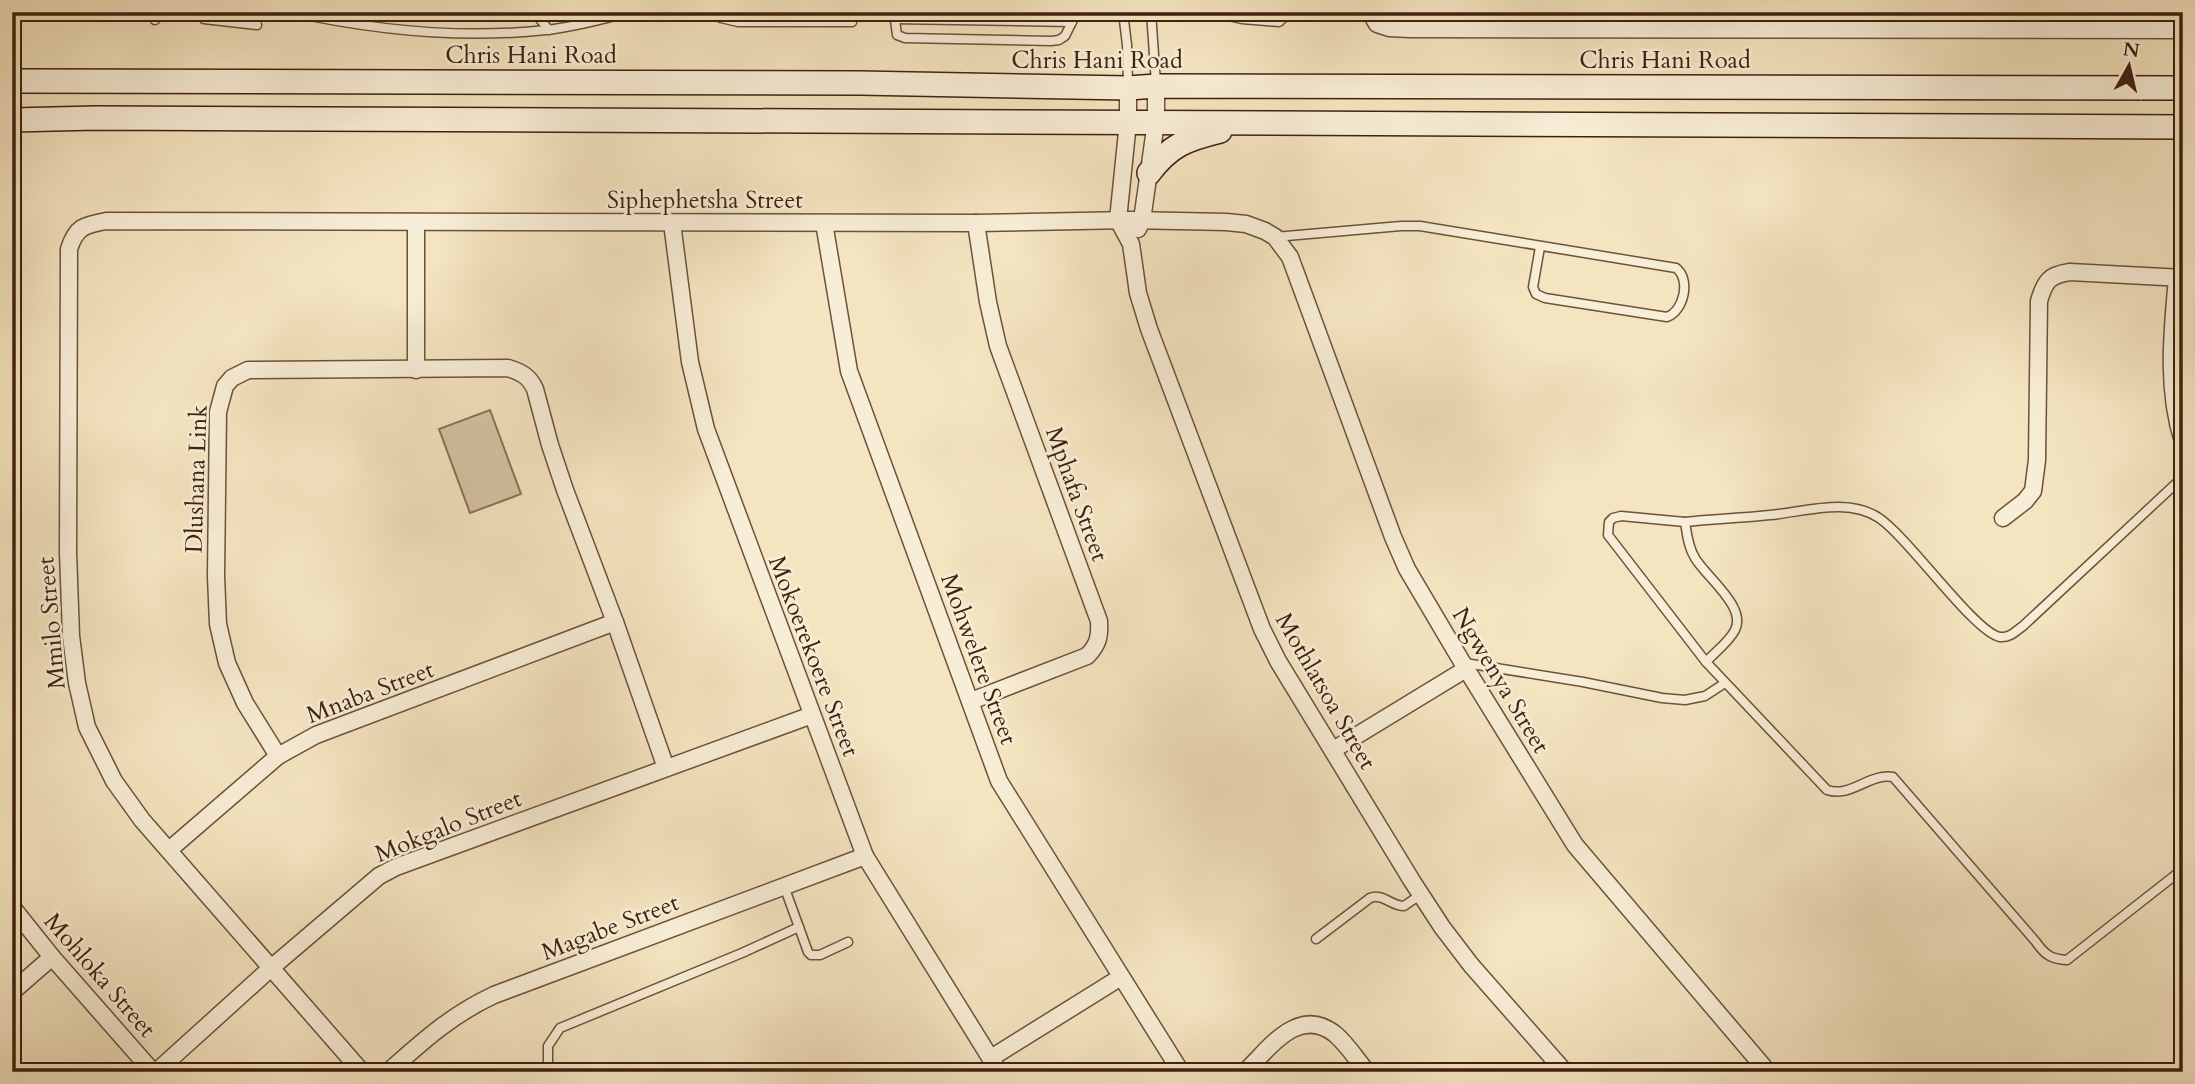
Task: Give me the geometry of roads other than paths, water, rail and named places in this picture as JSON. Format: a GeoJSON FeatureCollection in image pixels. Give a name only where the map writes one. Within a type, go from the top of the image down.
{"type":"FeatureCollection","features":[{"type":"Feature","properties":{"kind":"main road","name":"Chris Hani Road"},"geometry":{"type":"LineString","coordinates":[[13,80],[859,83],[1128,88],[2183,88]]}},
{"type":"Feature","properties":{"kind":"main road"},"geometry":{"type":"LineString","coordinates":[[16,121],[1156,122],[2183,127]]}},
{"type":"Feature","properties":{"kind":"main road"},"geometry":{"type":"LineString","coordinates":[[1149,173],[1166,152],[1183,142],[1195,136],[1243,124]]}},
{"type":"Feature","properties":{"kind":"street"},"geometry":{"type":"LineString","coordinates":[[1370,12],[1377,24],[1389,28],[1410,29],[2183,30]]}},
{"type":"Feature","properties":{"kind":"street"},"geometry":{"type":"LineString","coordinates":[[2024,12],[2024,29]]}},
{"type":"Feature","properties":{"kind":"street"},"geometry":{"type":"LineString","coordinates":[[1131,244],[1142,220],[1156,122],[1156,86]]}},
{"type":"Feature","properties":{"kind":"street"},"geometry":{"type":"LineString","coordinates":[[1118,220],[1128,122],[1128,88]]}},
{"type":"Feature","properties":{"kind":"street","name":"Mothlatsoa Street"},"geometry":{"type":"LineString","coordinates":[[1118,220],[1131,244],[1139,292],[1149,329],[1253,608],[1278,661],[1442,927],[1471,965],[1565,1072]]}},
{"type":"Feature","properties":{"kind":"street","name":"Siphephetsha Street"},"geometry":{"type":"LineString","coordinates":[[106,221],[976,223],[1142,220],[1246,224],[1275,237]]}},
{"type":"Feature","properties":{"kind":"street","name":"Mmilo Street"},"geometry":{"type":"LineString","coordinates":[[106,221],[86,224],[75,234],[69,249],[68,552],[71,636],[87,727],[114,781],[142,820],[362,1072]]}},
{"type":"Feature","properties":{"kind":"street"},"geometry":{"type":"LineString","coordinates":[[416,222],[416,370]]}},
{"type":"Feature","properties":{"kind":"street","name":"Mokoerekoere Street"},"geometry":{"type":"LineString","coordinates":[[672,223],[690,362],[706,429],[865,856],[995,1065]]}},
{"type":"Feature","properties":{"kind":"street","name":"Mohwelere Street"},"geometry":{"type":"LineString","coordinates":[[824,223],[849,371],[999,781],[1181,1072]]}},
{"type":"Feature","properties":{"kind":"street","name":"Mphafa Street"},"geometry":{"type":"LineString","coordinates":[[971,701],[1087,656],[1098,642],[1099,631],[1099,621],[998,346],[976,223]]}},
{"type":"Feature","properties":{"kind":"street","name":"Ngwenya Street"},"geometry":{"type":"LineString","coordinates":[[1275,237],[1290,257],[1407,569],[1464,666],[1575,845],[1768,1072]]}},
{"type":"Feature","properties":{"kind":"street"},"geometry":{"type":"LineString","coordinates":[[2003,518],[2025,501],[2033,491],[2036,478],[2039,301],[2043,287],[2057,274],[2070,272],[2180,278],[2171,347],[2176,421],[2183,442]]}},
{"type":"Feature","properties":{"kind":"street","name":"Dlushana Link"},"geometry":{"type":"LineString","coordinates":[[278,756],[245,703],[227,663],[218,624],[218,412],[225,386],[232,378],[248,370],[508,368],[519,371],[531,381],[565,490],[666,768]]}},
{"type":"Feature","properties":{"kind":"street","name":"Mnaba Street"},"geometry":{"type":"LineString","coordinates":[[169,850],[278,756],[316,735],[615,622]]}},
{"type":"Feature","properties":{"kind":"street"},"geometry":{"type":"LineString","coordinates":[[1333,750],[1464,666]]}},
{"type":"Feature","properties":{"kind":"street","name":"Mokgalo Street"},"geometry":{"type":"LineString","coordinates":[[154,1072],[379,876],[396,867],[812,715]]}},
{"type":"Feature","properties":{"kind":"street","name":"Magabe Street"},"geometry":{"type":"LineString","coordinates":[[388,1072],[446,1021],[469,1006],[865,856]]}},
{"type":"Feature","properties":{"kind":"street","name":"Mohloka Street"},"geometry":{"type":"LineString","coordinates":[[12,907],[52,957],[154,1072]]}},
{"type":"Feature","properties":{"kind":"street"},"geometry":{"type":"LineString","coordinates":[[12,992],[52,957]]}},
{"type":"Feature","properties":{"kind":"street"},"geometry":{"type":"LineString","coordinates":[[995,1065],[1121,977]]}},
{"type":"Feature","properties":{"kind":"street"},"geometry":{"type":"LineString","coordinates":[[1245,1072],[1288,1030],[1307,1024],[1335,1034],[1367,1072]]}},
{"type":"Feature","properties":{"kind":"lane"},"geometry":{"type":"LineString","coordinates":[[290,12],[342,22],[425,30],[504,33],[549,30],[630,12]]}},
{"type":"Feature","properties":{"kind":"lane"},"geometry":{"type":"LineString","coordinates":[[534,12],[549,30]]}},
{"type":"Feature","properties":{"kind":"lane"},"geometry":{"type":"LineString","coordinates":[[715,12],[721,18],[738,22],[852,22]]}},
{"type":"Feature","properties":{"kind":"lane"},"geometry":{"type":"LineString","coordinates":[[1072,12],[1072,22],[1065,36],[1059,40],[1036,42],[905,38],[897,35],[894,16],[1072,22]]}},
{"type":"Feature","properties":{"kind":"lane"},"geometry":{"type":"LineString","coordinates":[[1123,12],[1128,45],[1128,88]]}},
{"type":"Feature","properties":{"kind":"lane"},"geometry":{"type":"LineString","coordinates":[[1151,12],[1156,86]]}},
{"type":"Feature","properties":{"kind":"lane"},"geometry":{"type":"LineString","coordinates":[[1210,12],[1242,19],[1279,22],[1290,12]]}},
{"type":"Feature","properties":{"kind":"lane"},"geometry":{"type":"LineString","coordinates":[[204,19],[257,25]]}},
{"type":"Feature","properties":{"kind":"lane"},"geometry":{"type":"LineString","coordinates":[[1275,237],[1420,226],[1676,268],[1682,272],[1684,279],[1680,308],[1667,317],[1545,299],[1536,294],[1534,288],[1540,247]]}},
{"type":"Feature","properties":{"kind":"lane"},"geometry":{"type":"LineString","coordinates":[[2183,477],[2024,626],[2011,635],[2001,637],[1982,626],[1899,536],[1880,519],[1862,510],[1818,509],[1685,522],[1621,516],[1609,522],[1608,535],[1706,662],[1827,790],[1841,793],[1878,778],[1893,777],[2044,954],[2054,959],[2067,960],[2183,869]]}},
{"type":"Feature","properties":{"kind":"lane"},"geometry":{"type":"LineString","coordinates":[[1685,522],[1692,555],[1732,602],[1737,620],[1736,628],[1706,662]]}},
{"type":"Feature","properties":{"kind":"lane"},"geometry":{"type":"LineString","coordinates":[[1464,666],[1583,682],[1662,698],[1705,696],[1725,683]]}},
{"type":"Feature","properties":{"kind":"lane"},"geometry":{"type":"LineString","coordinates":[[784,886],[808,952],[813,956],[848,942]]}},
{"type":"Feature","properties":{"kind":"lane"},"geometry":{"type":"LineString","coordinates":[[1316,939],[1370,898],[1381,897],[1394,905],[1404,906],[1420,895]]}},
{"type":"Feature","properties":{"kind":"lane"},"geometry":{"type":"LineString","coordinates":[[548,1072],[548,1046],[561,1028],[799,927]]}}]}
